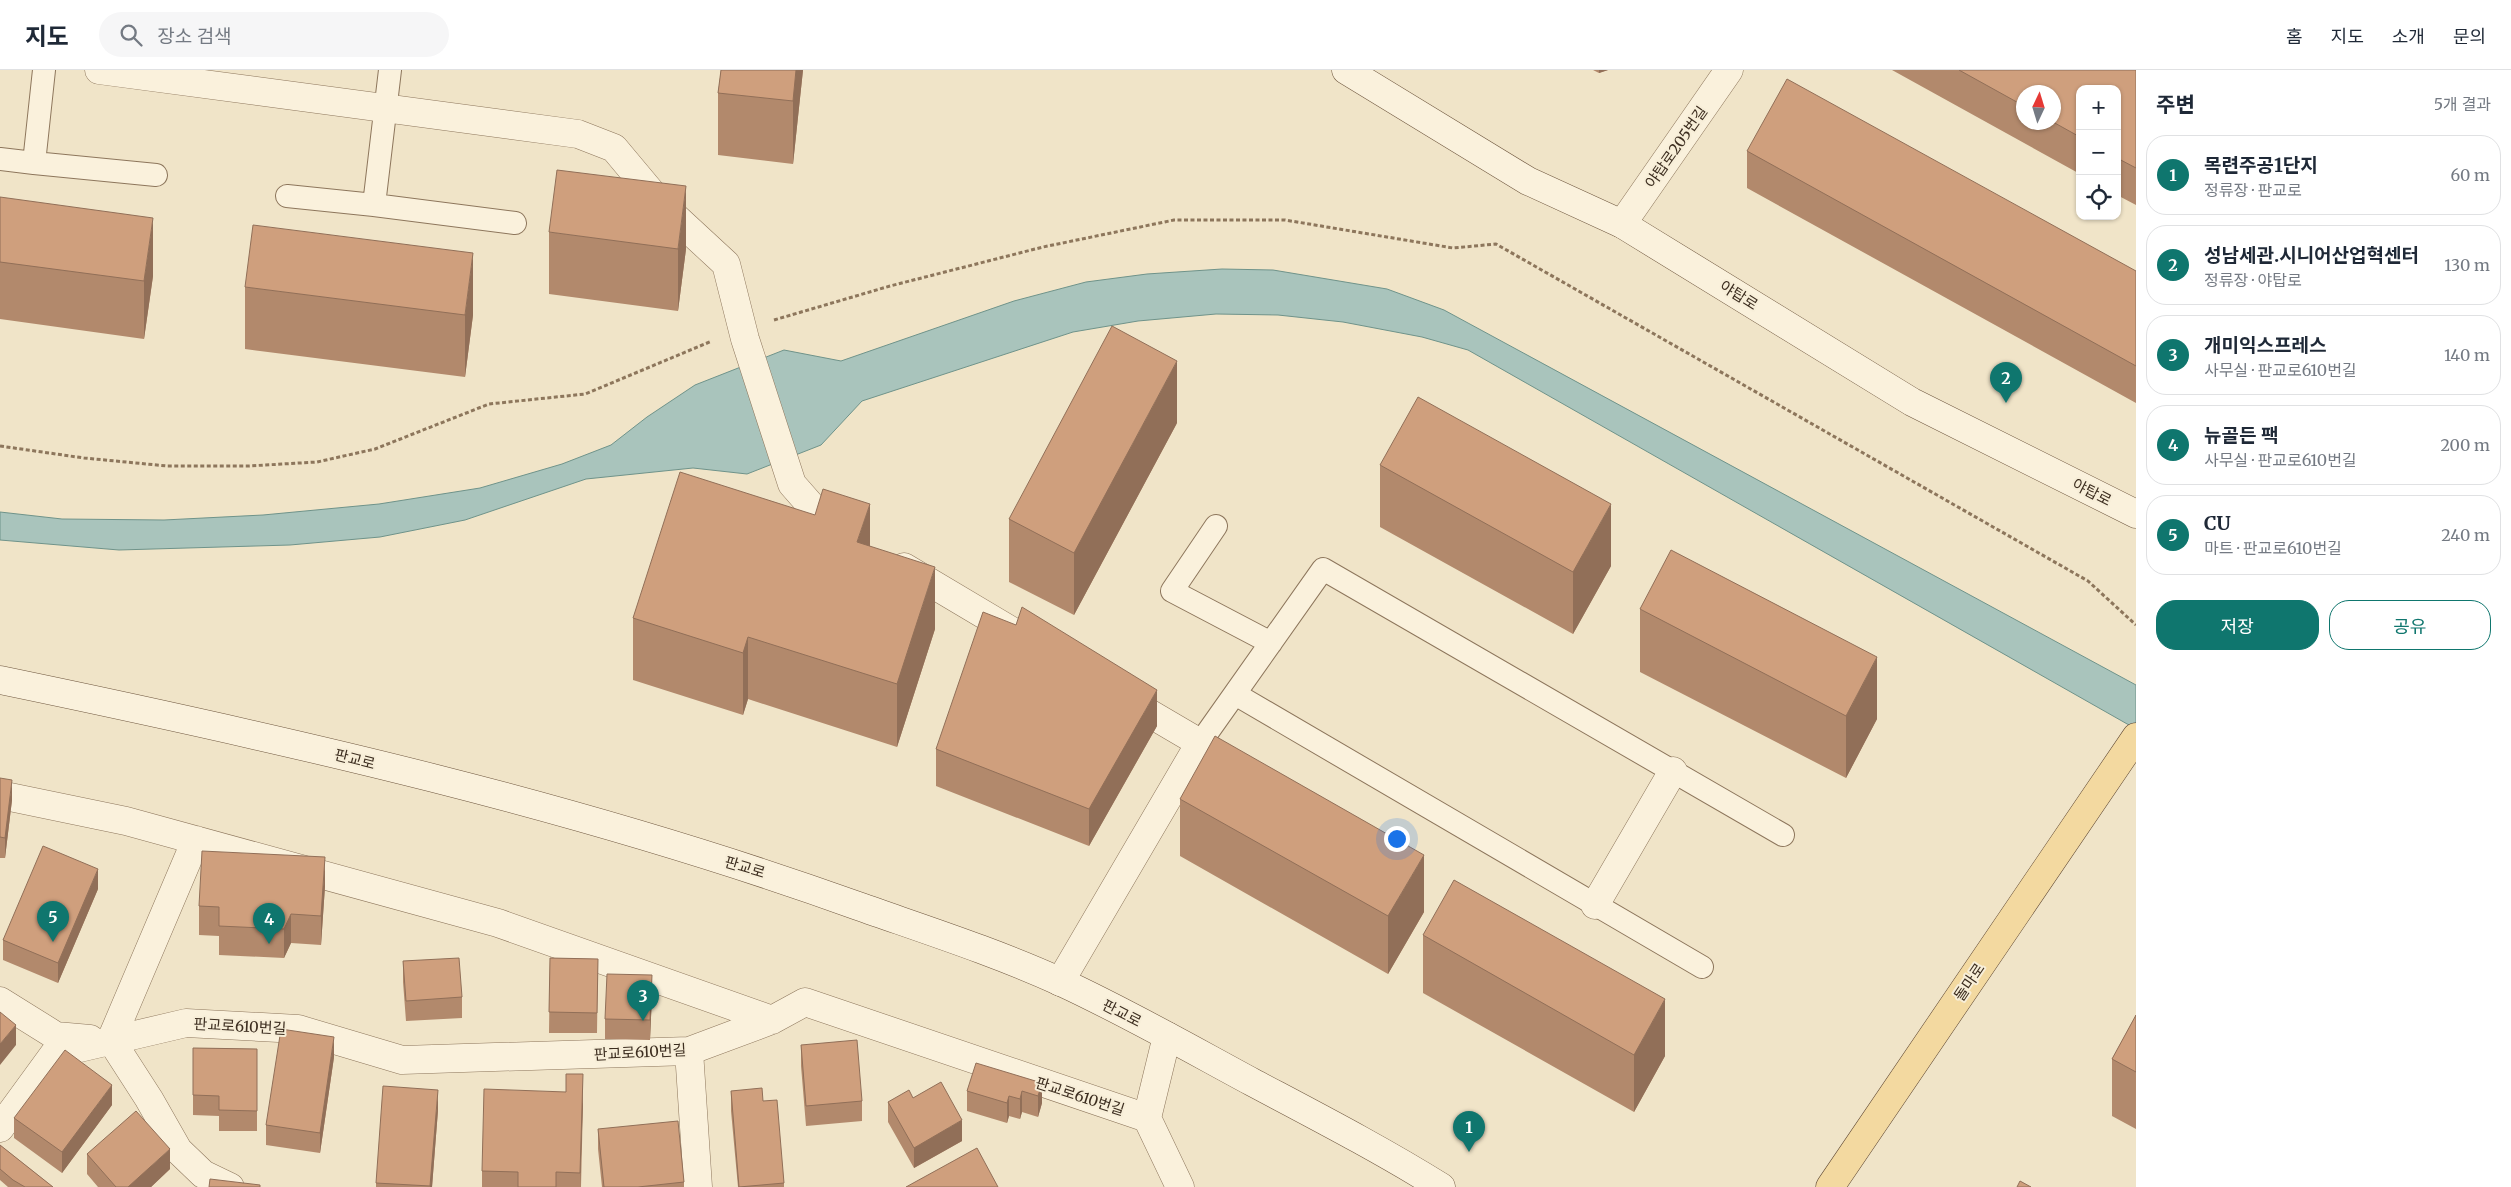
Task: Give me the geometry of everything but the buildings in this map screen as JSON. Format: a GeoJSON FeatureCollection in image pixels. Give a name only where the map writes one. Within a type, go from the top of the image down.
{"type":"FeatureCollection","features":[{"type":"Feature","properties":{"kind":"main road","name":"돌마로"},"geometry":{"type":"LineString","coordinates":[[1830,1187],[2136,737]]}},
{"type":"Feature","properties":{"kind":"street"},"geometry":{"type":"LineString","coordinates":[[99,70],[578,134],[614,148],[660,203],[726,264],[745,339],[792,484],[821,517],[1039,647]]}},
{"type":"Feature","properties":{"kind":"street","name":"야탑로"},"geometry":{"type":"LineString","coordinates":[[1346,70],[1528,180],[1622,224],[1912,402],[2136,514]]}},
{"type":"Feature","properties":{"kind":"street","name":"야탑로205번길"},"geometry":{"type":"LineString","coordinates":[[1622,224],[1729,70]]}},
{"type":"Feature","properties":{"kind":"street","name":"판교로"},"geometry":{"type":"LineString","coordinates":[[0,680],[355,759],[612,826],[783,879],[964,943],[1060,982],[1167,1036],[1412,1169],[1441,1187]]}},
{"type":"Feature","properties":{"kind":"street"},"geometry":{"type":"LineString","coordinates":[[1060,982],[1200,743],[1106,688]]}},
{"type":"Feature","properties":{"kind":"street"},"geometry":{"type":"LineString","coordinates":[[1595,905],[1673,771]]}},
{"type":"Feature","properties":{"kind":"street"},"geometry":{"type":"LineString","coordinates":[[0,795],[126,821],[498,923],[772,1020]]}},
{"type":"Feature","properties":{"kind":"street"},"geometry":{"type":"LineString","coordinates":[[196,840],[111,1040],[150,1099],[178,1150],[198,1181],[230,1187]]}},
{"type":"Feature","properties":{"kind":"street","name":"판교로610번길"},"geometry":{"type":"LineString","coordinates":[[0,1001],[56,1036],[111,1040]]}},
{"type":"Feature","properties":{"kind":"street","name":"판교로610번길"},"geometry":{"type":"LineString","coordinates":[[0,1128],[54,1054],[186,1023],[298,1029],[402,1060],[689,1051],[772,1020],[805,1002],[1147,1118]]}},
{"type":"Feature","properties":{"kind":"street"},"geometry":{"type":"LineString","coordinates":[[1167,1036],[1147,1118],[1180,1187]]}},
{"type":"Feature","properties":{"kind":"street"},"geometry":{"type":"LineString","coordinates":[[689,1051],[698,1187]]}},
{"type":"Feature","properties":{"kind":"lane"},"geometry":{"type":"LineString","coordinates":[[34,163],[44,70]]}},
{"type":"Feature","properties":{"kind":"lane"},"geometry":{"type":"LineString","coordinates":[[374,205],[390,70]]}},
{"type":"Feature","properties":{"kind":"lane"},"geometry":{"type":"LineString","coordinates":[[0,159],[156,175]]}},
{"type":"Feature","properties":{"kind":"lane"},"geometry":{"type":"LineString","coordinates":[[287,196],[515,222]]}},
{"type":"Feature","properties":{"kind":"lane"},"geometry":{"type":"LineString","coordinates":[[1216,526],[1172,591],[1271,643]]}},
{"type":"Feature","properties":{"kind":"lane"},"geometry":{"type":"LineString","coordinates":[[1200,743],[1323,569],[1783,835]]}},
{"type":"Feature","properties":{"kind":"lane"},"geometry":{"type":"LineString","coordinates":[[1234,694],[1702,967]]}},
{"type":"Feature","properties":{"kind":"path"},"geometry":{"type":"LineString","coordinates":[[1496,244],[2088,580],[2136,625]]}},
{"type":"Feature","properties":{"kind":"water"},"geometry":{"type":"Polygon","coordinates":[[[1222,269],[1273,270],[1387,289],[1444,310],[2136,685],[2136,729],[1468,350],[1422,337],[1343,322],[1278,315],[1216,314],[1138,321],[1073,332],[862,401],[821,445],[747,474],[693,468],[586,479],[465,520],[380,537],[290,545],[119,550],[0,540],[0,512],[62,519],[164,520],[263,515],[379,504],[480,488],[562,464],[611,445],[647,417],[695,385],[784,350],[841,361],[1014,301],[1086,282],[1147,274],[1222,269]]]}},
{"type":"Feature","properties":{"kind":"place","name":"성남세관.시니어산업혁센터"},"geometry":{"type":"Point","coordinates":[2006,403]}},
{"type":"Feature","properties":{"kind":"place","name":"CU"},"geometry":{"type":"Point","coordinates":[53,942]}},
{"type":"Feature","properties":{"kind":"place","name":"뉴골든 팩"},"geometry":{"type":"Point","coordinates":[269,944]}},
{"type":"Feature","properties":{"kind":"place","name":"개미익스프레스"},"geometry":{"type":"Point","coordinates":[643,1021]}},
{"type":"Feature","properties":{"kind":"place","name":"목련주공1단지"},"geometry":{"type":"Point","coordinates":[1469,1152]}}]}
